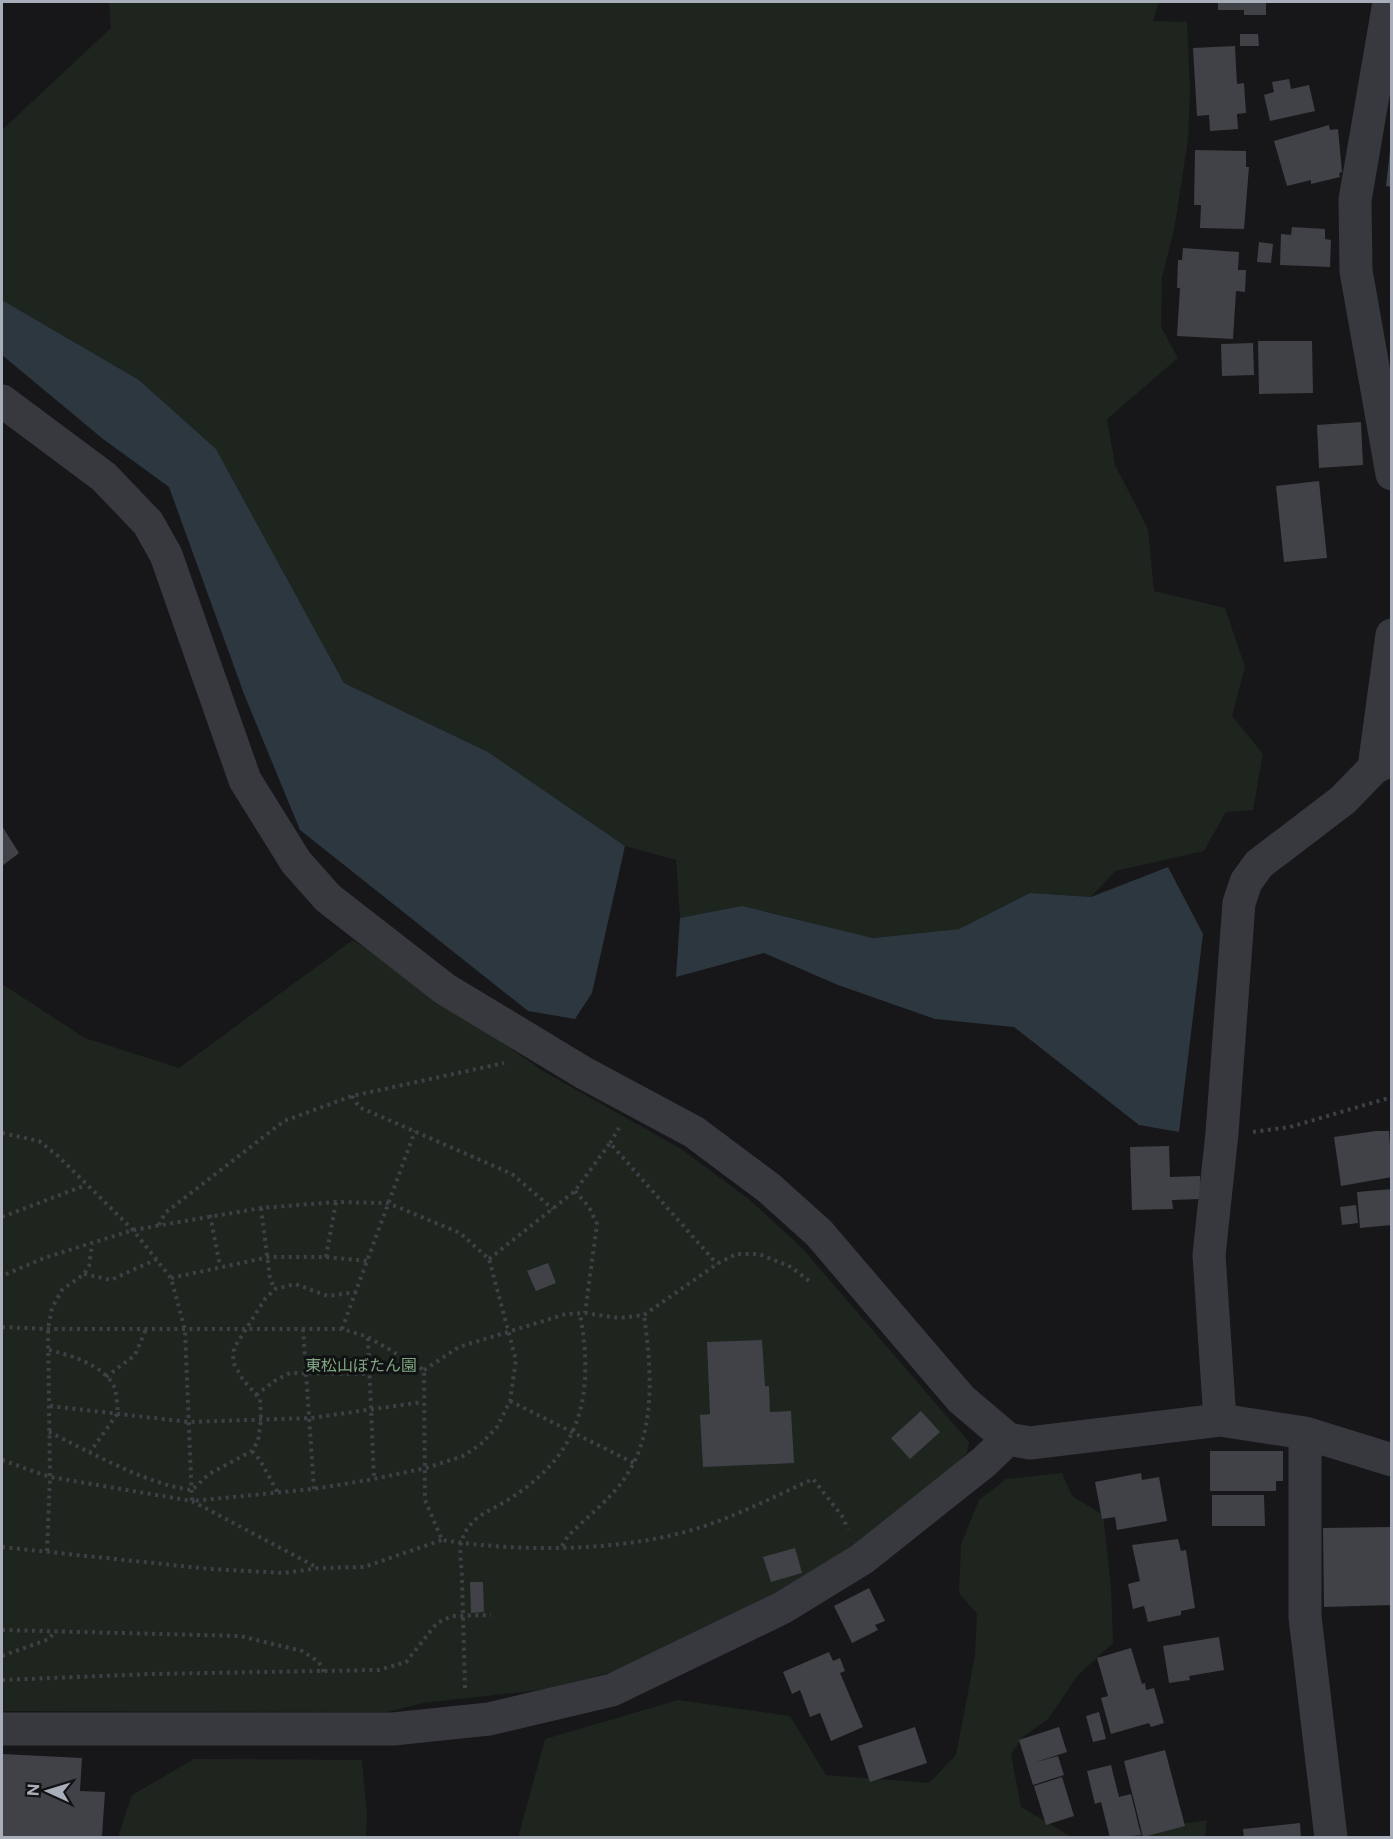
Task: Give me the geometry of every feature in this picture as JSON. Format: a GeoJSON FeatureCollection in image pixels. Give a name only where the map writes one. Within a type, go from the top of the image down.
{"type":"FeatureCollection","features":[{"type":"Feature","properties":{"kind":"street"},"geometry":{"type":"LineString","coordinates":[[1389,2],[1355,200],[1356,271],[1392,474]]}},
{"type":"Feature","properties":{"kind":"street"},"geometry":{"type":"LineString","coordinates":[[2,401],[104,477],[148,523],[166,555],[245,780],[296,862],[328,898],[446,989],[533,1042],[694,1132],[769,1188],[819,1233],[961,1399],[1008,1439],[1030,1443],[1220,1420],[1305,1433],[1392,1460]]}},
{"type":"Feature","properties":{"kind":"street"},"geometry":{"type":"LineString","coordinates":[[1220,1420],[1209,1255],[1222,1133],[1239,903],[1246,882],[1259,864],[1343,800],[1383,764],[1392,635]]}},
{"type":"Feature","properties":{"kind":"street"},"geometry":{"type":"LineString","coordinates":[[1305,1433],[1305,1617],[1331,1838]]}},
{"type":"Feature","properties":{"kind":"street"},"geometry":{"type":"LineString","coordinates":[[2,1729],[393,1729],[466,1721],[545,1707],[612,1690],[782,1608],[862,1559],[984,1462],[1008,1439]]}},
{"type":"Feature","properties":{"kind":"path"},"geometry":{"type":"LineString","coordinates":[[158,1225],[165,1213],[284,1121],[352,1096],[520,1060],[533,1042]]}},
{"type":"Feature","properties":{"kind":"path"},"geometry":{"type":"LineString","coordinates":[[352,1096],[359,1107],[512,1174],[553,1209]]}},
{"type":"Feature","properties":{"kind":"path"},"geometry":{"type":"LineString","coordinates":[[1222,1133],[1249,1133],[1290,1127],[1392,1097]]}},
{"type":"Feature","properties":{"kind":"path"},"geometry":{"type":"LineString","coordinates":[[342,1329],[415,1131]]}},
{"type":"Feature","properties":{"kind":"path"},"geometry":{"type":"LineString","coordinates":[[2,1133],[39,1141],[133,1230],[171,1278],[185,1330],[192,1501]]}},
{"type":"Feature","properties":{"kind":"path"},"geometry":{"type":"LineString","coordinates":[[489,1259],[575,1191],[610,1143],[717,1264]]}},
{"type":"Feature","properties":{"kind":"path"},"geometry":{"type":"LineString","coordinates":[[2,1217],[86,1185]]}},
{"type":"Feature","properties":{"kind":"path"},"geometry":{"type":"LineString","coordinates":[[466,1721],[461,1543],[478,1515],[529,1487],[553,1464],[573,1432],[583,1406],[587,1375],[583,1314],[597,1224],[589,1207],[575,1191]]}},
{"type":"Feature","properties":{"kind":"path"},"geometry":{"type":"LineString","coordinates":[[326,1257],[336,1202]]}},
{"type":"Feature","properties":{"kind":"path"},"geometry":{"type":"LineString","coordinates":[[2,1276],[44,1258],[133,1230],[210,1215],[336,1202],[388,1203],[460,1233],[489,1259],[516,1360],[510,1401],[496,1427],[481,1444],[463,1456],[426,1468],[375,1479],[314,1489],[192,1501],[50,1477],[2,1460]]}},
{"type":"Feature","properties":{"kind":"path"},"geometry":{"type":"LineString","coordinates":[[261,1208],[270,1279],[275,1289]]}},
{"type":"Feature","properties":{"kind":"path"},"geometry":{"type":"LineString","coordinates":[[210,1215],[220,1266]]}},
{"type":"Feature","properties":{"kind":"path"},"geometry":{"type":"LineString","coordinates":[[47,1551],[50,1477],[48,1329],[52,1308],[63,1290],[84,1274],[89,1266],[92,1244]]}},
{"type":"Feature","properties":{"kind":"path"},"geometry":{"type":"LineString","coordinates":[[423,1370],[459,1347],[566,1314],[619,1318],[644,1316],[717,1264],[736,1254],[759,1254],[791,1267],[812,1283]]}},
{"type":"Feature","properties":{"kind":"path"},"geometry":{"type":"LineString","coordinates":[[171,1278],[269,1257],[326,1257],[368,1261]]}},
{"type":"Feature","properties":{"kind":"path"},"geometry":{"type":"LineString","coordinates":[[84,1274],[111,1280],[157,1259]]}},
{"type":"Feature","properties":{"kind":"path"},"geometry":{"type":"LineString","coordinates":[[50,1432],[90,1452],[177,1489],[192,1490],[209,1474],[252,1451],[258,1441],[261,1420],[260,1399],[243,1380],[233,1362],[234,1348],[275,1289],[295,1284],[328,1296],[357,1292]]}},
{"type":"Feature","properties":{"kind":"path"},"geometry":{"type":"LineString","coordinates":[[561,1546],[625,1478],[634,1463],[649,1406],[651,1364],[644,1316]]}},
{"type":"Feature","properties":{"kind":"path"},"geometry":{"type":"LineString","coordinates":[[2,1327],[185,1330],[342,1329],[368,1337],[423,1370]]}},
{"type":"Feature","properties":{"kind":"path"},"geometry":{"type":"LineString","coordinates":[[106,1377],[118,1371],[135,1355],[146,1329]]}},
{"type":"Feature","properties":{"kind":"path"},"geometry":{"type":"LineString","coordinates":[[303,1329],[311,1418],[314,1489]]}},
{"type":"Feature","properties":{"kind":"path"},"geometry":{"type":"LineString","coordinates":[[368,1337],[368,1374],[375,1479]]}},
{"type":"Feature","properties":{"kind":"path"},"geometry":{"type":"LineString","coordinates":[[49,1350],[73,1355],[91,1365],[114,1387],[118,1413],[90,1452]]}},
{"type":"Feature","properties":{"kind":"path"},"geometry":{"type":"LineString","coordinates":[[423,1370],[425,1500],[442,1540]]}},
{"type":"Feature","properties":{"kind":"path"},"geometry":{"type":"LineString","coordinates":[[256,1395],[290,1373],[368,1374]]}},
{"type":"Feature","properties":{"kind":"path"},"geometry":{"type":"LineString","coordinates":[[510,1401],[634,1463]]}},
{"type":"Feature","properties":{"kind":"path"},"geometry":{"type":"LineString","coordinates":[[50,1406],[189,1422],[311,1418],[423,1402]]}},
{"type":"Feature","properties":{"kind":"path"},"geometry":{"type":"LineString","coordinates":[[252,1451],[260,1460],[278,1493]]}},
{"type":"Feature","properties":{"kind":"path"},"geometry":{"type":"LineString","coordinates":[[2,1547],[210,1569],[284,1574],[319,1568],[364,1567],[442,1540],[461,1543],[561,1546],[601,1545],[656,1537],[707,1525],[780,1496],[813,1479],[842,1516],[862,1559]]}},
{"type":"Feature","properties":{"kind":"path"},"geometry":{"type":"LineString","coordinates":[[192,1501],[319,1568]]}},
{"type":"Feature","properties":{"kind":"path"},"geometry":{"type":"LineString","coordinates":[[2,1680],[150,1674],[324,1673],[380,1670],[406,1662],[437,1623],[452,1616],[491,1615]]}},
{"type":"Feature","properties":{"kind":"path"},"geometry":{"type":"LineString","coordinates":[[2,1629],[240,1636],[302,1651],[319,1662],[324,1673]]}},
{"type":"Feature","properties":{"kind":"path"},"geometry":{"type":"LineString","coordinates":[[2,1656],[49,1640],[55,1631]]}},
{"type":"Feature","properties":{"kind":"green space"},"geometry":{"type":"Polygon","coordinates":[[[109,2],[1159,2],[1153,21],[1187,22],[1190,88],[1188,140],[1174,230],[1162,277],[1161,327],[1178,358],[1107,419],[1115,465],[1148,529],[1154,591],[1225,608],[1245,667],[1232,716],[1263,754],[1253,810],[1226,812],[1204,851],[1115,871],[1091,897],[1030,893],[959,929],[873,938],[754,909],[680,918],[676,860],[625,846],[488,752],[344,683],[216,449],[139,380],[2,300],[2,130],[111,28],[109,2]]]}},
{"type":"Feature","properties":{"kind":"green space","name":"東松山ぼたん園"},"geometry":{"type":"Polygon","coordinates":[[[353,940],[543,1071],[681,1149],[750,1200],[802,1248],[969,1442],[967,1453],[933,1487],[841,1557],[733,1619],[612,1672],[549,1689],[423,1703],[388,1712],[2,1711],[2,984],[85,1038],[179,1068],[353,940]]]}},
{"type":"Feature","properties":{"kind":"green space"},"geometry":{"type":"Polygon","coordinates":[[[1062,1473],[1072,1496],[1103,1515],[1111,1587],[1113,1643],[1078,1675],[1048,1719],[1023,1737],[1011,1754],[1021,1807],[1072,1837],[518,1838],[545,1739],[678,1700],[790,1716],[826,1775],[929,1783],[956,1755],[975,1655],[977,1614],[959,1593],[961,1545],[979,1500],[1006,1479],[1062,1473]]]}},
{"type":"Feature","properties":{"kind":"green space"},"geometry":{"type":"Polygon","coordinates":[[[194,1759],[362,1760],[367,1814],[366,1837],[118,1837],[132,1795],[194,1759]]]}},
{"type":"Feature","properties":{"kind":"green space"},"geometry":{"type":"Polygon","coordinates":[[[1207,1820],[1205,1837],[1097,1837],[1207,1820]]]}},
{"type":"Feature","properties":{"kind":"shaded area"},"geometry":{"type":"Polygon","coordinates":[[[2,300],[139,380],[216,449],[344,683],[488,752],[625,846],[592,993],[575,1019],[528,1011],[300,830],[244,694],[169,487],[103,439],[2,355],[2,300]]]}},
{"type":"Feature","properties":{"kind":"shaded area"},"geometry":{"type":"Polygon","coordinates":[[[1168,867],[1203,934],[1179,1132],[1139,1125],[1014,1027],[935,1019],[838,985],[764,953],[676,977],[680,918],[742,906],[873,938],[959,929],[1030,893],[1091,897],[1168,867]]]}},
{"type":"Feature","properties":{"kind":"building"},"geometry":{"type":"Polygon","coordinates":[[[1218,2],[1266,2],[1266,15],[1244,15],[1244,10],[1218,10],[1218,2]]]}},
{"type":"Feature","properties":{"kind":"building"},"geometry":{"type":"Polygon","coordinates":[[[1240,34],[1258,34],[1259,46],[1240,46],[1240,34]]]}},
{"type":"Feature","properties":{"kind":"building"},"geometry":{"type":"Polygon","coordinates":[[[1235,46],[1237,84],[1244,83],[1246,113],[1237,114],[1238,129],[1210,131],[1209,115],[1197,116],[1193,48],[1235,46]]]}},
{"type":"Feature","properties":{"kind":"building"},"geometry":{"type":"Polygon","coordinates":[[[1289,79],[1291,89],[1309,85],[1315,111],[1270,121],[1264,95],[1274,92],[1272,82],[1289,79]]]}},
{"type":"Feature","properties":{"kind":"building"},"geometry":{"type":"Polygon","coordinates":[[[1329,125],[1330,130],[1338,129],[1342,172],[1339,173],[1340,177],[1311,184],[1311,180],[1287,186],[1274,141],[1329,125]]]}},
{"type":"Feature","properties":{"kind":"building"},"geometry":{"type":"Polygon","coordinates":[[[1195,150],[1246,151],[1246,167],[1249,167],[1244,229],[1200,228],[1201,205],[1194,205],[1195,150]]]}},
{"type":"Feature","properties":{"kind":"building"},"geometry":{"type":"Polygon","coordinates":[[[1390,151],[1392,151],[1392,187],[1386,186],[1390,151]]]}},
{"type":"Feature","properties":{"kind":"building"},"geometry":{"type":"Polygon","coordinates":[[[1292,227],[1325,229],[1325,239],[1331,240],[1330,267],[1280,265],[1281,234],[1291,235],[1292,227]]]}},
{"type":"Feature","properties":{"kind":"building"},"geometry":{"type":"Polygon","coordinates":[[[1259,242],[1273,244],[1271,263],[1257,262],[1259,242]]]}},
{"type":"Feature","properties":{"kind":"building"},"geometry":{"type":"Polygon","coordinates":[[[1183,248],[1239,252],[1238,270],[1246,270],[1245,292],[1236,291],[1233,339],[1177,336],[1180,288],[1177,288],[1178,260],[1182,260],[1183,248]]]}},
{"type":"Feature","properties":{"kind":"building"},"geometry":{"type":"Polygon","coordinates":[[[1258,341],[1312,341],[1313,393],[1259,394],[1258,341]]]}},
{"type":"Feature","properties":{"kind":"building"},"geometry":{"type":"Polygon","coordinates":[[[1253,343],[1254,375],[1222,376],[1221,344],[1253,343]]]}},
{"type":"Feature","properties":{"kind":"building"},"geometry":{"type":"Polygon","coordinates":[[[1361,422],[1363,465],[1319,468],[1317,425],[1361,422]]]}},
{"type":"Feature","properties":{"kind":"building"},"geometry":{"type":"Polygon","coordinates":[[[1319,481],[1327,558],[1284,562],[1276,486],[1319,481]]]}},
{"type":"Feature","properties":{"kind":"building"},"geometry":{"type":"Polygon","coordinates":[[[2,826],[19,853],[2,866],[2,826]]]}},
{"type":"Feature","properties":{"kind":"building"},"geometry":{"type":"Polygon","coordinates":[[[1389,1131],[1392,1177],[1341,1186],[1334,1137],[1389,1131]]]}},
{"type":"Feature","properties":{"kind":"building"},"geometry":{"type":"Polygon","coordinates":[[[1169,1146],[1170,1177],[1200,1176],[1201,1199],[1172,1200],[1173,1209],[1132,1210],[1130,1147],[1169,1146]]]}},
{"type":"Feature","properties":{"kind":"building"},"geometry":{"type":"Polygon","coordinates":[[[1392,1189],[1392,1225],[1360,1228],[1357,1192],[1392,1189]]]}},
{"type":"Feature","properties":{"kind":"building"},"geometry":{"type":"Polygon","coordinates":[[[1356,1205],[1358,1223],[1342,1225],[1340,1207],[1356,1205]]]}},
{"type":"Feature","properties":{"kind":"building"},"geometry":{"type":"Polygon","coordinates":[[[548,1263],[556,1283],[536,1291],[527,1271],[548,1263]]]}},
{"type":"Feature","properties":{"kind":"building"},"geometry":{"type":"Polygon","coordinates":[[[762,1340],[765,1386],[769,1386],[770,1412],[791,1411],[794,1463],[703,1467],[700,1415],[710,1414],[707,1342],[762,1340]]]}},
{"type":"Feature","properties":{"kind":"building"},"geometry":{"type":"Polygon","coordinates":[[[921,1411],[940,1432],[910,1459],[891,1438],[921,1411]]]}},
{"type":"Feature","properties":{"kind":"building"},"geometry":{"type":"Polygon","coordinates":[[[1210,1451],[1283,1451],[1283,1481],[1276,1481],[1276,1491],[1210,1491],[1210,1451]]]}},
{"type":"Feature","properties":{"kind":"building"},"geometry":{"type":"Polygon","coordinates":[[[1141,1473],[1142,1480],[1159,1477],[1167,1521],[1117,1530],[1115,1517],[1102,1519],[1095,1482],[1141,1473]]]}},
{"type":"Feature","properties":{"kind":"building"},"geometry":{"type":"Polygon","coordinates":[[[1212,1495],[1264,1495],[1265,1526],[1212,1526],[1212,1495]]]}},
{"type":"Feature","properties":{"kind":"building"},"geometry":{"type":"Polygon","coordinates":[[[1392,1527],[1392,1605],[1324,1607],[1323,1528],[1392,1527]]]}},
{"type":"Feature","properties":{"kind":"building"},"geometry":{"type":"Polygon","coordinates":[[[1178,1539],[1181,1551],[1186,1550],[1195,1608],[1181,1611],[1181,1615],[1148,1622],[1144,1606],[1133,1609],[1128,1584],[1140,1581],[1132,1545],[1178,1539]]]}},
{"type":"Feature","properties":{"kind":"building"},"geometry":{"type":"Polygon","coordinates":[[[795,1548],[802,1573],[771,1582],[763,1557],[795,1548]]]}},
{"type":"Feature","properties":{"kind":"building"},"geometry":{"type":"Polygon","coordinates":[[[470,1582],[483,1582],[484,1612],[471,1613],[470,1582]]]}},
{"type":"Feature","properties":{"kind":"building"},"geometry":{"type":"Polygon","coordinates":[[[869,1588],[885,1621],[875,1625],[878,1630],[852,1643],[834,1606],[869,1588]]]}},
{"type":"Feature","properties":{"kind":"building"},"geometry":{"type":"Polygon","coordinates":[[[1219,1637],[1224,1670],[1189,1676],[1190,1680],[1169,1683],[1163,1646],[1219,1637]]]}},
{"type":"Feature","properties":{"kind":"building"},"geometry":{"type":"Polygon","coordinates":[[[1131,1648],[1142,1684],[1145,1683],[1146,1690],[1154,1688],[1164,1723],[1151,1727],[1149,1723],[1111,1734],[1101,1698],[1108,1696],[1097,1658],[1131,1648]]]}},
{"type":"Feature","properties":{"kind":"building"},"geometry":{"type":"Polygon","coordinates":[[[829,1652],[833,1661],[840,1658],[845,1671],[840,1673],[863,1727],[831,1741],[820,1713],[810,1717],[800,1690],[792,1694],[783,1672],[829,1652]]]}},
{"type":"Feature","properties":{"kind":"building"},"geometry":{"type":"Polygon","coordinates":[[[1099,1712],[1106,1739],[1093,1742],[1086,1716],[1099,1712]]]}},
{"type":"Feature","properties":{"kind":"building"},"geometry":{"type":"Polygon","coordinates":[[[915,1727],[927,1763],[870,1782],[858,1746],[915,1727]]]}},
{"type":"Feature","properties":{"kind":"building"},"geometry":{"type":"Polygon","coordinates":[[[1059,1727],[1067,1752],[1033,1763],[1058,1756],[1064,1775],[1033,1785],[1019,1740],[1059,1727]]]}},
{"type":"Feature","properties":{"kind":"building"},"geometry":{"type":"Polygon","coordinates":[[[1165,1750],[1185,1826],[1143,1837],[1124,1761],[1165,1750]]]}},
{"type":"Feature","properties":{"kind":"building"},"geometry":{"type":"Polygon","coordinates":[[[2,1754],[82,1758],[80,1791],[105,1792],[102,1836],[2,1838],[2,1754]]]}},
{"type":"Feature","properties":{"kind":"building"},"geometry":{"type":"Polygon","coordinates":[[[1111,1765],[1119,1797],[1131,1794],[1141,1835],[1110,1838],[1101,1802],[1095,1804],[1087,1771],[1111,1765]]]}},
{"type":"Feature","properties":{"kind":"building"},"geometry":{"type":"Polygon","coordinates":[[[1062,1777],[1074,1816],[1046,1825],[1034,1786],[1062,1777]]]}},
{"type":"Feature","properties":{"kind":"building"},"geometry":{"type":"Polygon","coordinates":[[[1300,1823],[1301,1838],[1244,1838],[1243,1829],[1300,1823]]]}}]}
